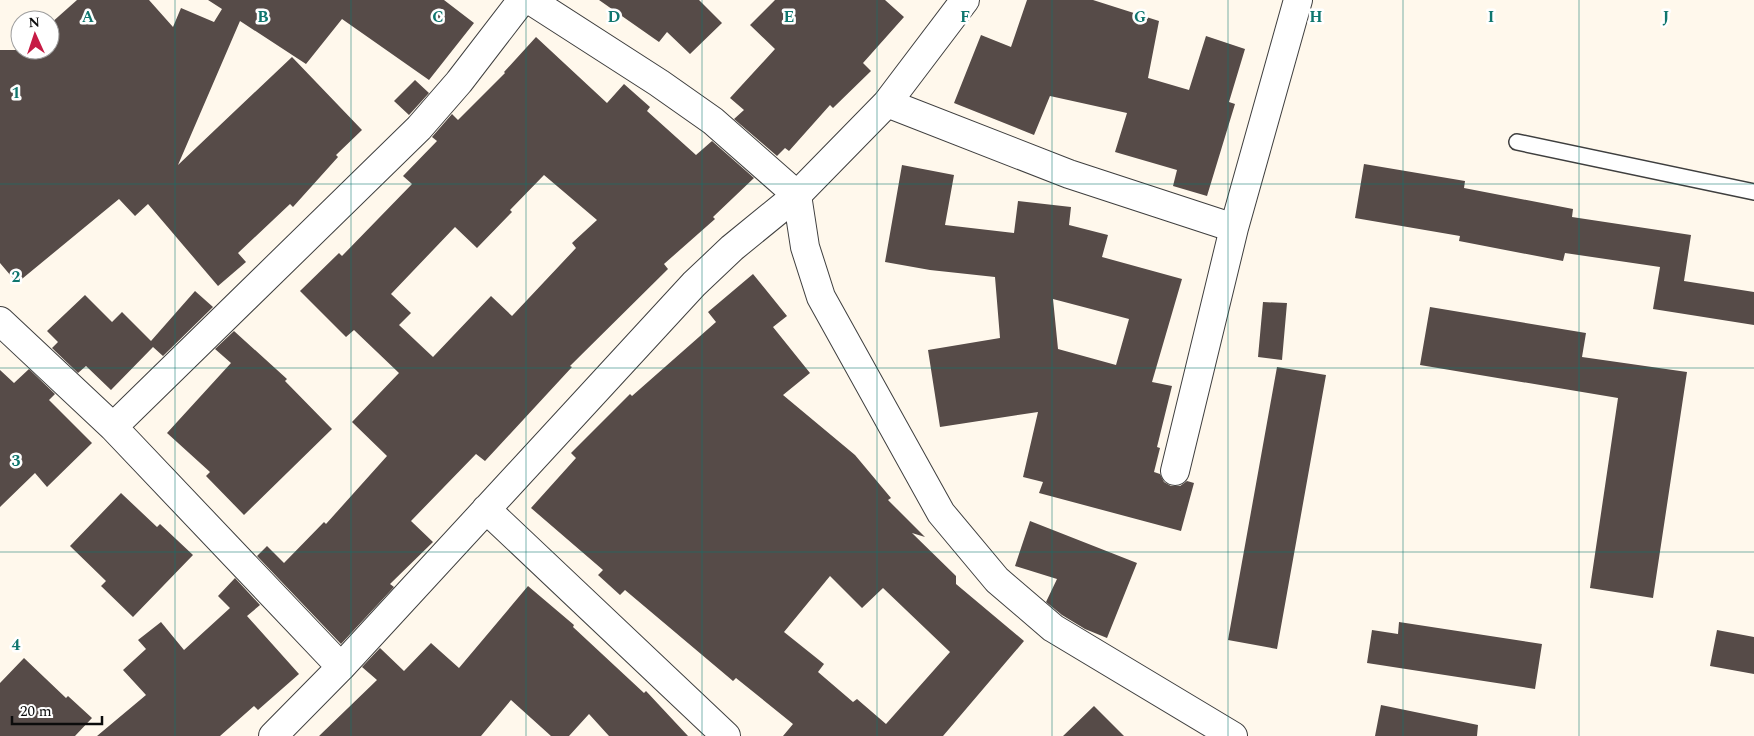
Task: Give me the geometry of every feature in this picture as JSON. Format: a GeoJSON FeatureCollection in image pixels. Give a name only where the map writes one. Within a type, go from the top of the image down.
{"type":"FeatureCollection","features":[{"type":"Feature","properties":{"kind":"street"},"geometry":{"type":"LineString","coordinates":[[114,427],[419,128],[459,82],[522,0]]}},
{"type":"Feature","properties":{"kind":"street"},"geometry":{"type":"LineString","coordinates":[[530,0],[659,83],[713,121],[797,195],[805,248],[821,297],[942,513],[997,580],[1054,628],[1233,736]]}},
{"type":"Feature","properties":{"kind":"street"},"geometry":{"type":"LineString","coordinates":[[285,732],[341,667],[694,284],[732,248],[797,195],[887,103],[965,0]]}},
{"type":"Feature","properties":{"kind":"street"},"geometry":{"type":"LineString","coordinates":[[1175,471],[1234,228],[1298,0]]}},
{"type":"Feature","properties":{"kind":"street"},"geometry":{"type":"LineString","coordinates":[[887,103],[1069,174],[1234,228]]}},
{"type":"Feature","properties":{"kind":"street"},"geometry":{"type":"LineString","coordinates":[[0,321],[114,427],[341,667]]}},
{"type":"Feature","properties":{"kind":"street"},"geometry":{"type":"LineString","coordinates":[[486,509],[726,736]]}},
{"type":"Feature","properties":{"kind":"lane"},"geometry":{"type":"LineString","coordinates":[[1517,142],[1754,192]]}},
{"type":"Feature","properties":{"kind":"building"},"geometry":{"type":"Polygon","coordinates":[[[77,0],[149,0],[173,27],[181,8],[214,22],[222,9],[208,0],[444,0],[474,23],[429,80],[342,19],[306,64],[240,21],[178,165],[292,57],[362,130],[336,155],[338,157],[293,207],[290,204],[238,253],[246,262],[218,286],[148,204],[135,216],[119,199],[17,283],[0,263],[0,50],[10,50],[10,60],[60,60],[60,15],[77,0]]]}},
{"type":"Feature","properties":{"kind":"building"},"geometry":{"type":"Polygon","coordinates":[[[599,0],[699,0],[722,23],[690,54],[667,32],[659,42],[599,0]]]}},
{"type":"Feature","properties":{"kind":"building"},"geometry":{"type":"Polygon","coordinates":[[[775,0],[885,0],[904,17],[863,63],[871,71],[833,108],[830,105],[789,151],[785,148],[777,156],[734,119],[744,110],[730,98],[775,49],[750,25],[775,0]]]}},
{"type":"Feature","properties":{"kind":"building"},"geometry":{"type":"Polygon","coordinates":[[[1027,0],[1093,0],[1159,21],[1148,78],[1189,90],[1206,36],[1245,49],[1229,102],[1235,104],[1207,196],[1173,186],[1177,170],[1115,152],[1127,113],[1050,96],[1034,135],[954,103],[981,35],[1011,47],[1027,0]]]}},
{"type":"Feature","properties":{"kind":"building"},"geometry":{"type":"Polygon","coordinates":[[[536,37],[607,103],[624,84],[650,107],[647,111],[696,155],[712,141],[754,178],[713,217],[715,219],[664,264],[668,269],[570,366],[572,367],[485,461],[476,454],[411,521],[433,542],[390,584],[394,587],[341,644],[257,556],[267,546],[284,563],[324,522],[326,524],[387,456],[352,422],[399,373],[354,330],[346,337],[300,291],[339,253],[342,256],[412,184],[403,176],[437,141],[432,137],[452,114],[458,120],[536,37]],[[544,175],[477,248],[455,227],[391,294],[411,313],[399,325],[433,357],[491,296],[512,316],[576,248],[572,243],[597,220],[544,175]]]}},
{"type":"Feature","properties":{"kind":"building"},"geometry":{"type":"Polygon","coordinates":[[[415,80],[429,93],[409,115],[394,101],[415,80]]]}},
{"type":"Feature","properties":{"kind":"building"},"geometry":{"type":"Polygon","coordinates":[[[1364,164],[1465,181],[1464,188],[1573,209],[1572,217],[1691,235],[1684,281],[1754,292],[1754,325],[1653,309],[1660,267],[1565,253],[1563,261],[1459,241],[1460,236],[1355,218],[1364,164]]]}},
{"type":"Feature","properties":{"kind":"building"},"geometry":{"type":"Polygon","coordinates":[[[902,165],[954,175],[945,225],[1014,233],[1018,201],[1071,207],[1069,225],[1108,235],[1102,257],[1182,279],[1152,382],[1172,386],[1157,447],[1160,448],[1154,472],[1160,474],[1164,482],[1171,486],[1180,486],[1187,481],[1194,483],[1181,531],[1039,493],[1043,482],[1023,477],[1038,412],[940,427],[928,350],[1000,338],[995,277],[930,270],[885,262],[902,165]],[[1053,299],[1058,349],[1116,365],[1129,319],[1053,299]]]}},
{"type":"Feature","properties":{"kind":"building"},"geometry":{"type":"Polygon","coordinates":[[[753,274],[787,316],[773,327],[810,373],[783,395],[855,455],[891,498],[888,500],[925,537],[912,533],[956,576],[956,584],[1024,641],[943,736],[783,736],[793,724],[736,678],[733,681],[625,590],[620,595],[598,575],[603,570],[531,508],[576,458],[571,453],[630,394],[632,396],[716,322],[708,312],[753,274]],[[830,576],[784,632],[824,664],[818,672],[853,702],[857,699],[886,724],[950,652],[883,588],[862,608],[830,576]]]}},
{"type":"Feature","properties":{"kind":"building"},"geometry":{"type":"Polygon","coordinates":[[[195,291],[213,307],[163,356],[153,347],[111,390],[86,366],[78,373],[52,348],[58,342],[47,331],[85,295],[112,322],[122,312],[151,341],[195,291]]]}},
{"type":"Feature","properties":{"kind":"building"},"geometry":{"type":"Polygon","coordinates":[[[1263,302],[1287,303],[1282,360],[1258,357],[1263,302]]]}},
{"type":"Feature","properties":{"kind":"building"},"geometry":{"type":"Polygon","coordinates":[[[1430,307],[1586,333],[1582,357],[1687,372],[1653,598],[1590,588],[1618,398],[1420,365],[1430,307]]]}},
{"type":"Feature","properties":{"kind":"building"},"geometry":{"type":"Polygon","coordinates":[[[234,331],[287,379],[285,381],[332,429],[244,515],[206,476],[210,472],[167,433],[231,363],[215,349],[234,331]]]}},
{"type":"Feature","properties":{"kind":"building"},"geometry":{"type":"Polygon","coordinates":[[[1277,367],[1326,375],[1277,649],[1228,640],[1277,367]]]}},
{"type":"Feature","properties":{"kind":"building"},"geometry":{"type":"Polygon","coordinates":[[[29,369],[55,394],[49,400],[92,443],[47,487],[35,473],[0,507],[0,370],[14,383],[29,369]]]}},
{"type":"Feature","properties":{"kind":"building"},"geometry":{"type":"Polygon","coordinates":[[[121,493],[157,527],[160,524],[193,555],[133,617],[101,586],[106,581],[70,546],[121,493]]]}},
{"type":"Feature","properties":{"kind":"building"},"geometry":{"type":"Polygon","coordinates":[[[1030,521],[1137,563],[1107,638],[1085,629],[1062,615],[1046,602],[1057,579],[1015,566],[1030,521]]]}},
{"type":"Feature","properties":{"kind":"building"},"geometry":{"type":"Polygon","coordinates":[[[235,578],[260,605],[247,616],[299,674],[258,710],[254,706],[220,736],[97,736],[146,695],[123,670],[146,649],[138,640],[161,622],[184,650],[230,608],[218,596],[235,578]]]}},
{"type":"Feature","properties":{"kind":"building"},"geometry":{"type":"Polygon","coordinates":[[[528,586],[574,625],[573,627],[644,693],[646,691],[688,736],[609,736],[589,714],[569,736],[551,736],[511,700],[481,736],[319,736],[377,680],[362,667],[380,648],[404,671],[431,643],[459,668],[528,586]]]}},
{"type":"Feature","properties":{"kind":"building"},"geometry":{"type":"Polygon","coordinates":[[[1399,622],[1542,644],[1535,689],[1367,663],[1372,630],[1398,634],[1399,622]]]}},
{"type":"Feature","properties":{"kind":"building"},"geometry":{"type":"Polygon","coordinates":[[[1717,630],[1754,637],[1754,674],[1710,666],[1717,630]]]}},
{"type":"Feature","properties":{"kind":"building"},"geometry":{"type":"Polygon","coordinates":[[[24,658],[66,698],[68,696],[92,718],[75,736],[0,736],[0,683],[24,658]]]}},
{"type":"Feature","properties":{"kind":"building"},"geometry":{"type":"Polygon","coordinates":[[[1381,705],[1478,725],[1477,736],[1375,736],[1381,705]]]}},
{"type":"Feature","properties":{"kind":"building"},"geometry":{"type":"Polygon","coordinates":[[[1094,706],[1124,736],[1063,736],[1094,706]]]}}]}
